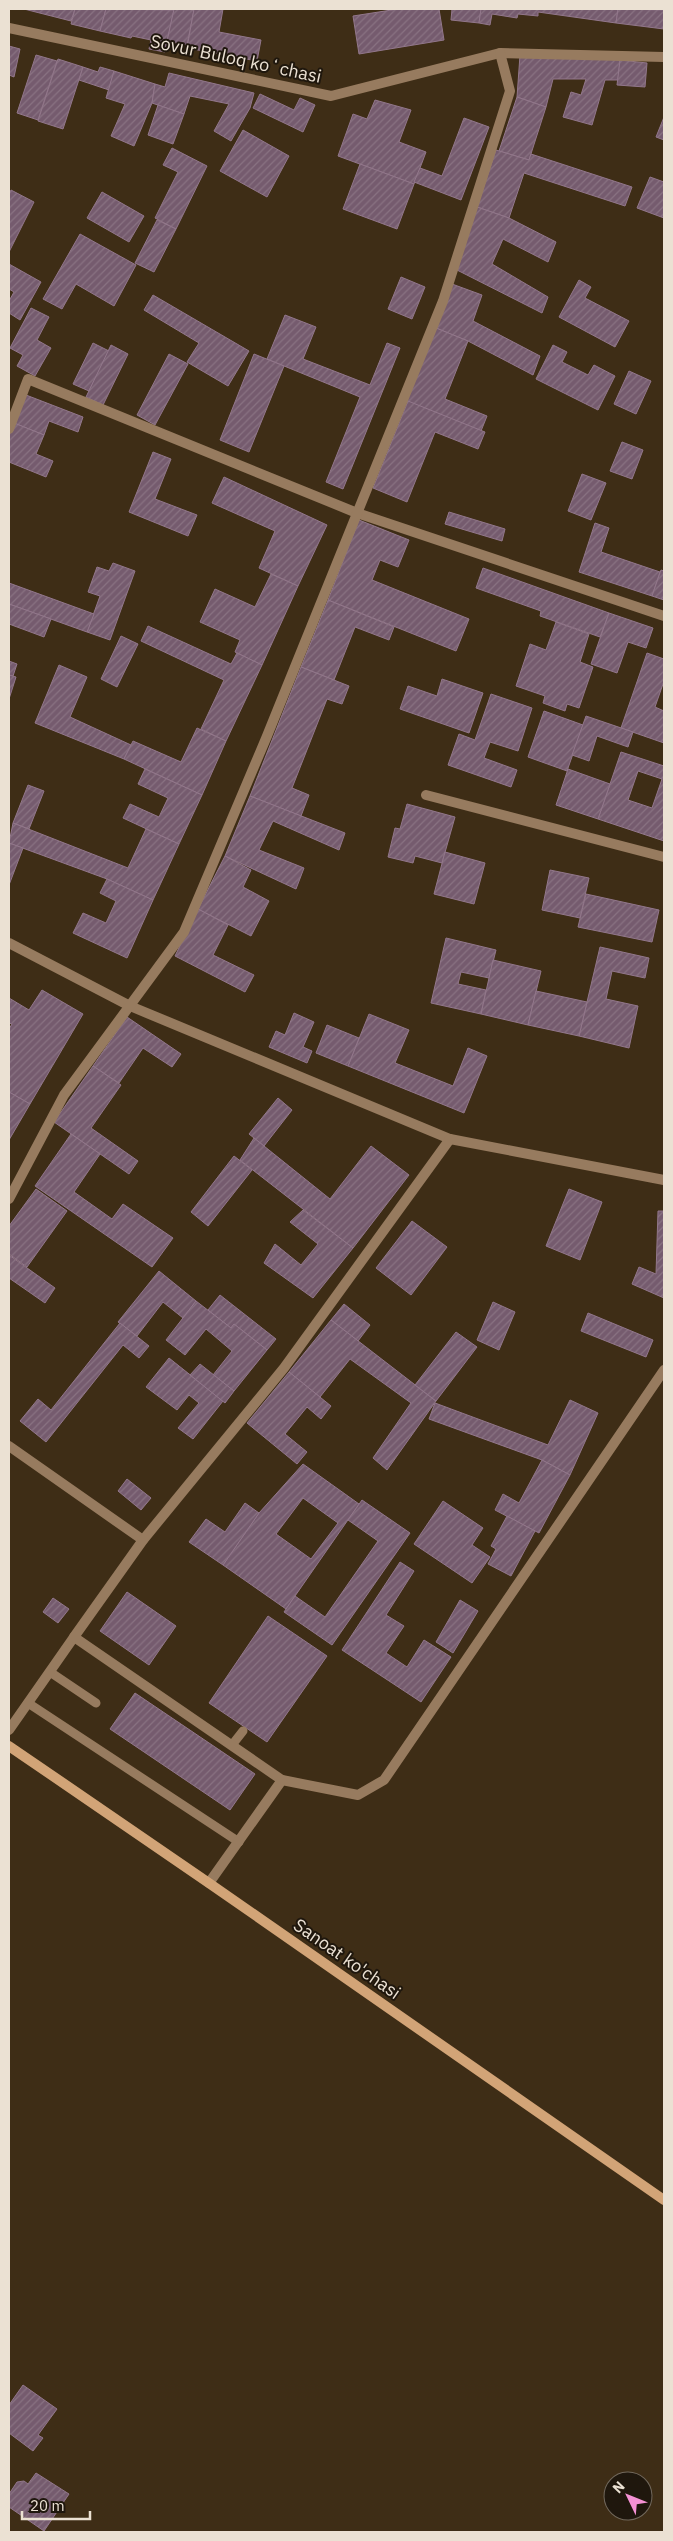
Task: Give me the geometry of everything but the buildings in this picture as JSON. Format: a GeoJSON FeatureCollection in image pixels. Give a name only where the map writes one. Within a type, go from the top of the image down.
{"type":"FeatureCollection","features":[{"type":"Feature","properties":{"kind":"main road","name":"Sanoat ko'chasi"},"geometry":{"type":"LineString","coordinates":[[9,1746],[664,2200]]}},
{"type":"Feature","properties":{"kind":"street","name":"Sovur Buloq koʻchasi"},"geometry":{"type":"LineString","coordinates":[[9,28],[331,96],[500,53],[664,57]]}},
{"type":"Feature","properties":{"kind":"street"},"geometry":{"type":"LineString","coordinates":[[9,1199],[64,1096],[184,932],[268,736],[443,301],[510,91],[500,53]]}},
{"type":"Feature","properties":{"kind":"street"},"geometry":{"type":"LineString","coordinates":[[9,429],[28,379],[357,513],[664,616]]}},
{"type":"Feature","properties":{"kind":"street"},"geometry":{"type":"LineString","coordinates":[[426,795],[664,857]]}},
{"type":"Feature","properties":{"kind":"street"},"geometry":{"type":"LineString","coordinates":[[9,943],[130,1006],[450,1139],[664,1180]]}},
{"type":"Feature","properties":{"kind":"street"},"geometry":{"type":"LineString","coordinates":[[9,1730],[143,1540],[284,1368],[450,1139]]}},
{"type":"Feature","properties":{"kind":"street"},"geometry":{"type":"LineString","coordinates":[[74,1637],[282,1780],[358,1796],[384,1780],[664,1370]]}},
{"type":"Feature","properties":{"kind":"street"},"geometry":{"type":"LineString","coordinates":[[9,1446],[143,1540]]}},
{"type":"Feature","properties":{"kind":"street"},"geometry":{"type":"LineString","coordinates":[[209,1883],[282,1780]]}},
{"type":"Feature","properties":{"kind":"lane"},"geometry":{"type":"LineString","coordinates":[[50,1672],[96,1703]]}},
{"type":"Feature","properties":{"kind":"lane"},"geometry":{"type":"LineString","coordinates":[[28,1703],[238,1842]]}},
{"type":"Feature","properties":{"kind":"lane"},"geometry":{"type":"LineString","coordinates":[[232,1745],[243,1730]]}}]}
